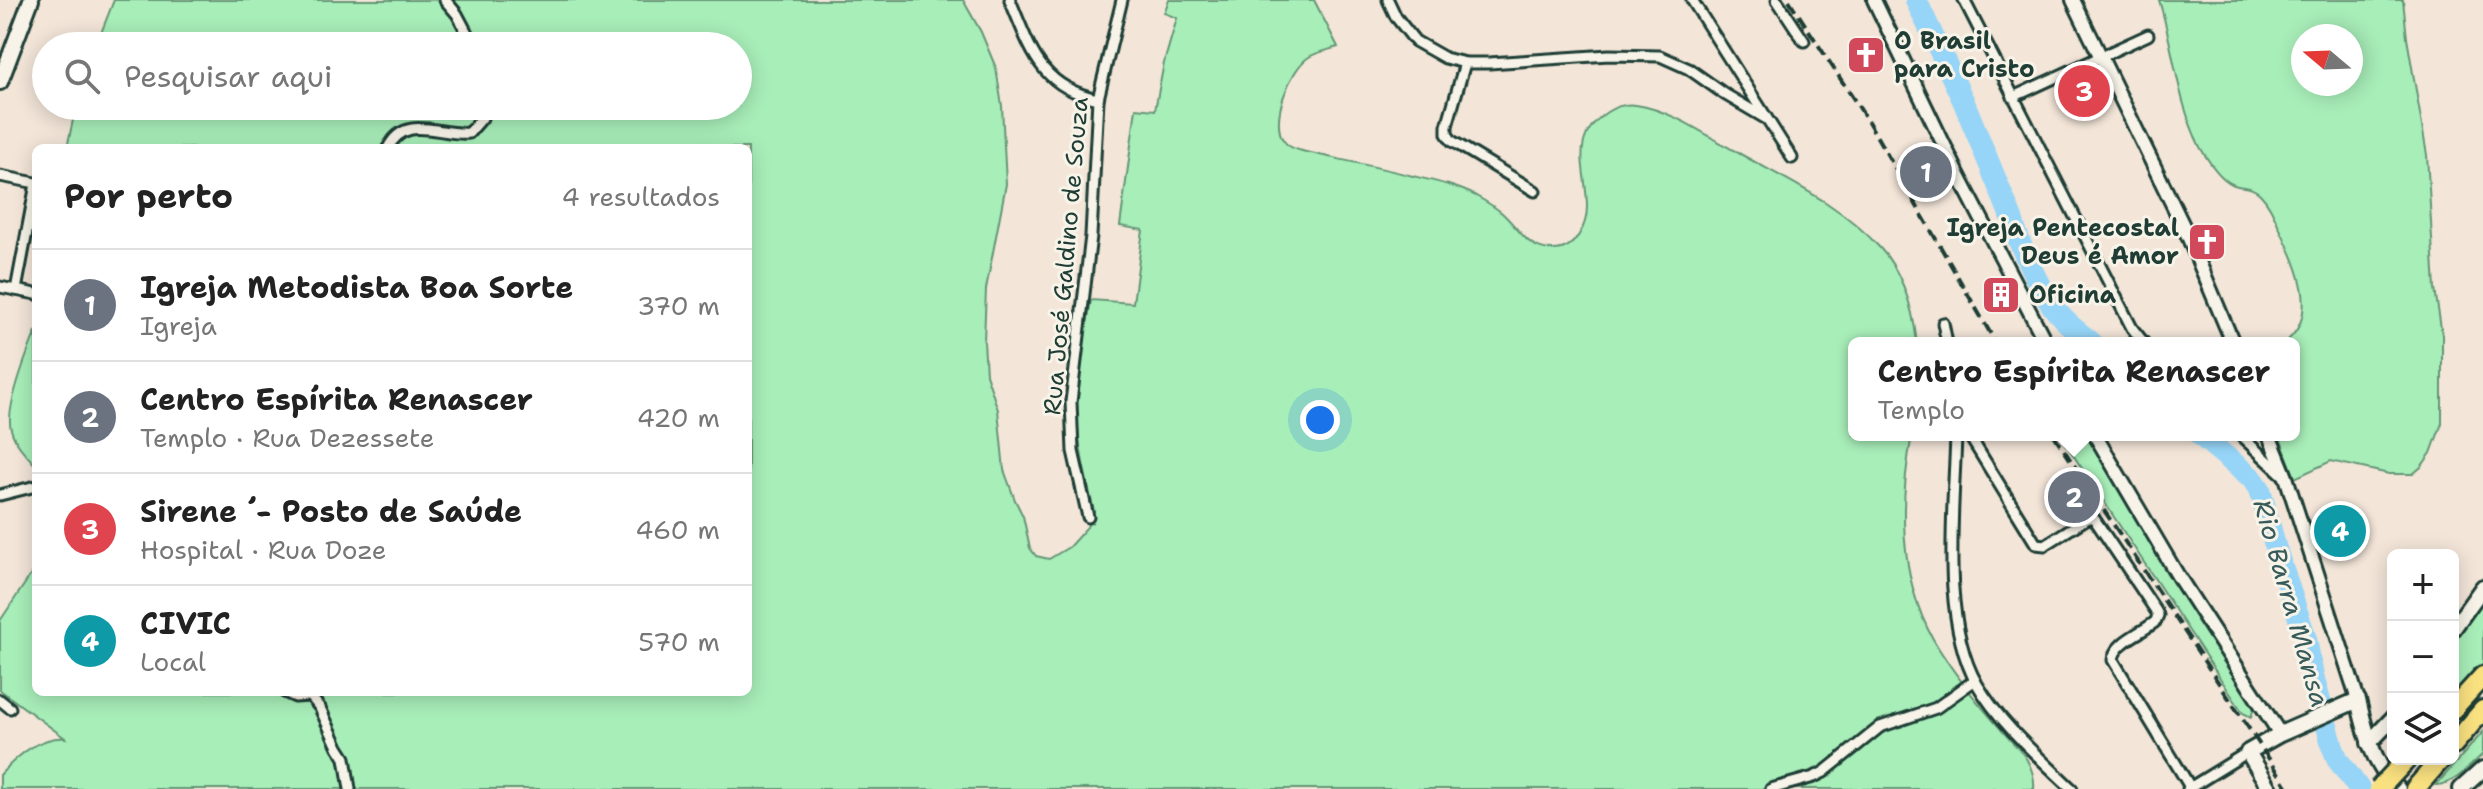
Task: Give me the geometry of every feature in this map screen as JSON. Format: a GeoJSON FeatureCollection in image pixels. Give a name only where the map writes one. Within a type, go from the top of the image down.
{"type":"FeatureCollection","features":[{"type":"Feature","properties":{"kind":"highway"},"geometry":{"type":"LineString","coordinates":[[2459,702],[2483,676]]}},
{"type":"Feature","properties":{"kind":"highway"},"geometry":{"type":"LineString","coordinates":[[2459,738],[2483,710]]}},
{"type":"Feature","properties":{"kind":"highway"},"geometry":{"type":"LineString","coordinates":[[2459,746],[2483,723]]}},
{"type":"Feature","properties":{"kind":"highway"},"geometry":{"type":"LineString","coordinates":[[2379,789],[2401,765]]}},
{"type":"Feature","properties":{"kind":"highway"},"geometry":{"type":"LineString","coordinates":[[2415,789],[2439,765]]}},
{"type":"Feature","properties":{"kind":"main road"},"geometry":{"type":"LineString","coordinates":[[0,82],[31,0]]}},
{"type":"Feature","properties":{"kind":"main road"},"geometry":{"type":"LineString","coordinates":[[2459,621],[2483,587]]}},
{"type":"Feature","properties":{"kind":"main road"},"geometry":{"type":"LineString","coordinates":[[2270,789],[2248,752],[2280,734],[2358,700],[2369,743],[2385,777],[2398,789]]}},
{"type":"Feature","properties":{"kind":"main road"},"geometry":{"type":"LineString","coordinates":[[2369,743],[2387,724]]}},
{"type":"Feature","properties":{"kind":"main road"},"geometry":{"type":"LineString","coordinates":[[2461,789],[2483,769]]}},
{"type":"Feature","properties":{"kind":"street"},"geometry":{"type":"LineString","coordinates":[[445,0],[467,32]]}},
{"type":"Feature","properties":{"kind":"street"},"geometry":{"type":"LineString","coordinates":[[1010,0],[1033,51],[1053,80],[1077,95],[1098,99]]}},
{"type":"Feature","properties":{"kind":"street","name":"Rua José Galdino de Souza"},"geometry":{"type":"LineString","coordinates":[[1088,517],[1079,482],[1071,402],[1091,236],[1098,99],[1122,0]]}},
{"type":"Feature","properties":{"kind":"street"},"geometry":{"type":"LineString","coordinates":[[1388,0],[1396,17],[1415,41],[1445,58],[1465,63],[1609,55],[1660,56],[1689,69],[1765,118]]}},
{"type":"Feature","properties":{"kind":"street"},"geometry":{"type":"LineString","coordinates":[[1692,0],[1792,158]]}},
{"type":"Feature","properties":{"kind":"street"},"geometry":{"type":"LineString","coordinates":[[1777,0],[1804,41]]}},
{"type":"Feature","properties":{"kind":"street"},"geometry":{"type":"LineString","coordinates":[[1874,0],[1958,174],[2043,337]]}},
{"type":"Feature","properties":{"kind":"street"},"geometry":{"type":"LineString","coordinates":[[1964,0],[2139,337]]}},
{"type":"Feature","properties":{"kind":"street"},"geometry":{"type":"LineString","coordinates":[[2073,0],[2188,236],[2230,337]]}},
{"type":"Feature","properties":{"kind":"street"},"geometry":{"type":"LineString","coordinates":[[2013,97],[2148,35]]}},
{"type":"Feature","properties":{"kind":"street"},"geometry":{"type":"LineString","coordinates":[[1465,63],[1447,134],[1452,141],[1535,191]]}},
{"type":"Feature","properties":{"kind":"street"},"geometry":{"type":"LineString","coordinates":[[391,144],[401,132],[412,128],[469,133],[480,120]]}},
{"type":"Feature","properties":{"kind":"street"},"geometry":{"type":"LineString","coordinates":[[0,176],[32,183]]}},
{"type":"Feature","properties":{"kind":"street"},"geometry":{"type":"LineString","coordinates":[[16,290],[32,205]]}},
{"type":"Feature","properties":{"kind":"street"},"geometry":{"type":"LineString","coordinates":[[0,287],[32,293]]}},
{"type":"Feature","properties":{"kind":"street"},"geometry":{"type":"LineString","coordinates":[[1943,323],[1946,337]]}},
{"type":"Feature","properties":{"kind":"street"},"geometry":{"type":"LineString","coordinates":[[1956,441],[1954,602],[1963,648],[1975,680],[2010,728],[2072,789]]}},
{"type":"Feature","properties":{"kind":"street"},"geometry":{"type":"LineString","coordinates":[[1956,448],[1968,441]]}},
{"type":"Feature","properties":{"kind":"street"},"geometry":{"type":"LineString","coordinates":[[1973,441],[2036,544],[2045,545],[2093,517],[2156,611],[2156,621],[2118,647],[2113,660],[2189,788],[2248,752]]}},
{"type":"Feature","properties":{"kind":"street"},"geometry":{"type":"LineString","coordinates":[[2099,441],[2178,576],[2280,734]]}},
{"type":"Feature","properties":{"kind":"street"},"geometry":{"type":"LineString","coordinates":[[2247,441],[2286,477]]}},
{"type":"Feature","properties":{"kind":"street"},"geometry":{"type":"LineString","coordinates":[[2271,441],[2286,477],[2358,700]]}},
{"type":"Feature","properties":{"kind":"street"},"geometry":{"type":"LineString","coordinates":[[0,495],[32,487]]}},
{"type":"Feature","properties":{"kind":"street"},"geometry":{"type":"LineString","coordinates":[[1771,789],[1824,772],[1880,727],[1936,708],[1975,680]]}},
{"type":"Feature","properties":{"kind":"street"},"geometry":{"type":"LineString","coordinates":[[310,696],[320,708],[345,758],[350,789]]}},
{"type":"Feature","properties":{"kind":"street"},"geometry":{"type":"LineString","coordinates":[[0,700],[10,708]]}},
{"type":"Feature","properties":{"kind":"green space"},"geometry":{"type":"Polygon","coordinates":[[[114,0],[963,0],[996,68],[1002,106],[1006,184],[986,289],[986,374],[998,410],[1004,470],[1023,516],[1030,548],[1036,556],[1049,559],[1069,547],[1087,527],[1094,511],[1078,425],[1081,356],[1091,300],[1133,303],[1143,230],[1120,226],[1136,108],[1155,110],[1177,18],[1164,13],[1169,0],[1314,0],[1338,47],[1309,57],[1295,73],[1280,109],[1280,132],[1284,141],[1303,151],[1461,189],[1496,208],[1525,238],[1545,249],[1568,246],[1585,222],[1587,207],[1582,156],[1587,133],[1595,122],[1607,112],[1625,105],[1649,108],[1675,117],[1830,205],[1864,232],[1895,269],[1910,305],[1916,337],[1848,337],[1848,441],[1911,441],[1905,486],[1905,539],[1908,565],[1922,615],[1955,673],[2027,760],[2033,774],[2034,789],[0,789],[0,775],[21,755],[47,740],[65,738],[0,690],[0,621],[32,573],[32,696],[752,696],[752,144],[68,144],[73,120],[752,120],[752,32],[101,32],[114,0]]]}},
{"type":"Feature","properties":{"kind":"green space"},"geometry":{"type":"Polygon","coordinates":[[[2159,0],[2403,0],[2427,155],[2435,289],[2442,335],[2442,423],[2431,453],[2413,474],[2389,474],[2331,461],[2295,478],[2281,441],[2300,441],[2300,337],[2290,337],[2302,319],[2304,304],[2299,273],[2264,198],[2253,189],[2236,185],[2222,177],[2200,147],[2192,129],[2159,0]]]}},
{"type":"Feature","properties":{"kind":"green space"},"geometry":{"type":"Polygon","coordinates":[[[32,342],[32,461],[21,449],[11,429],[11,408],[32,342]]]}},
{"type":"Feature","properties":{"kind":"green space"},"geometry":{"type":"Polygon","coordinates":[[[2064,441],[2092,441],[2255,705],[2251,717],[2243,713],[2064,441]]]}},
{"type":"Feature","properties":{"kind":"green space"},"geometry":{"type":"Polygon","coordinates":[[[2483,602],[2483,663],[2459,689],[2459,636],[2483,602]]]}},
{"type":"Feature","properties":{"kind":"green space"},"geometry":{"type":"Polygon","coordinates":[[[2483,732],[2483,754],[2456,778],[2436,785],[2454,765],[2459,765],[2459,759],[2483,732]]]}},
{"type":"Feature","properties":{"kind":"waterway","name":"Rio Barra Mansa"},"geometry":{"type":"LineString","coordinates":[[1916,0],[1963,100],[2038,282],[2052,306],[2085,337]]}},
{"type":"Feature","properties":{"kind":"waterway","name":"Rio Barra Mansa"},"geometry":{"type":"LineString","coordinates":[[2207,441],[2253,479],[2260,489],[2306,639],[2333,748],[2359,789]]}},
{"type":"Feature","properties":{"kind":"railway"},"geometry":{"type":"LineString","coordinates":[[1789,0],[1866,118],[1993,337]]}},
{"type":"Feature","properties":{"kind":"railway"},"geometry":{"type":"LineString","coordinates":[[2058,441],[2289,789]]}},
{"type":"Feature","properties":{"kind":"place","name":"O Brasil para Cristo"},"geometry":{"type":"Point","coordinates":[1866,55]}},
{"type":"Feature","properties":{"kind":"place","name":"Sirene ´- Posto de Saúde"},"geometry":{"type":"Point","coordinates":[2084,91]}},
{"type":"Feature","properties":{"kind":"place","name":"Igreja Metodista Boa Sorte"},"geometry":{"type":"Point","coordinates":[1926,172]}},
{"type":"Feature","properties":{"kind":"place","name":"Igreja Pentecostal Deus é Amor"},"geometry":{"type":"Point","coordinates":[2207,242]}},
{"type":"Feature","properties":{"kind":"place","name":"Oficina"},"geometry":{"type":"Point","coordinates":[2001,295]}},
{"type":"Feature","properties":{"kind":"place","name":"Centro Espírita Renascer"},"geometry":{"type":"Point","coordinates":[2074,497]}},
{"type":"Feature","properties":{"kind":"place","name":"CIVIC"},"geometry":{"type":"Point","coordinates":[2340,531]}}]}
